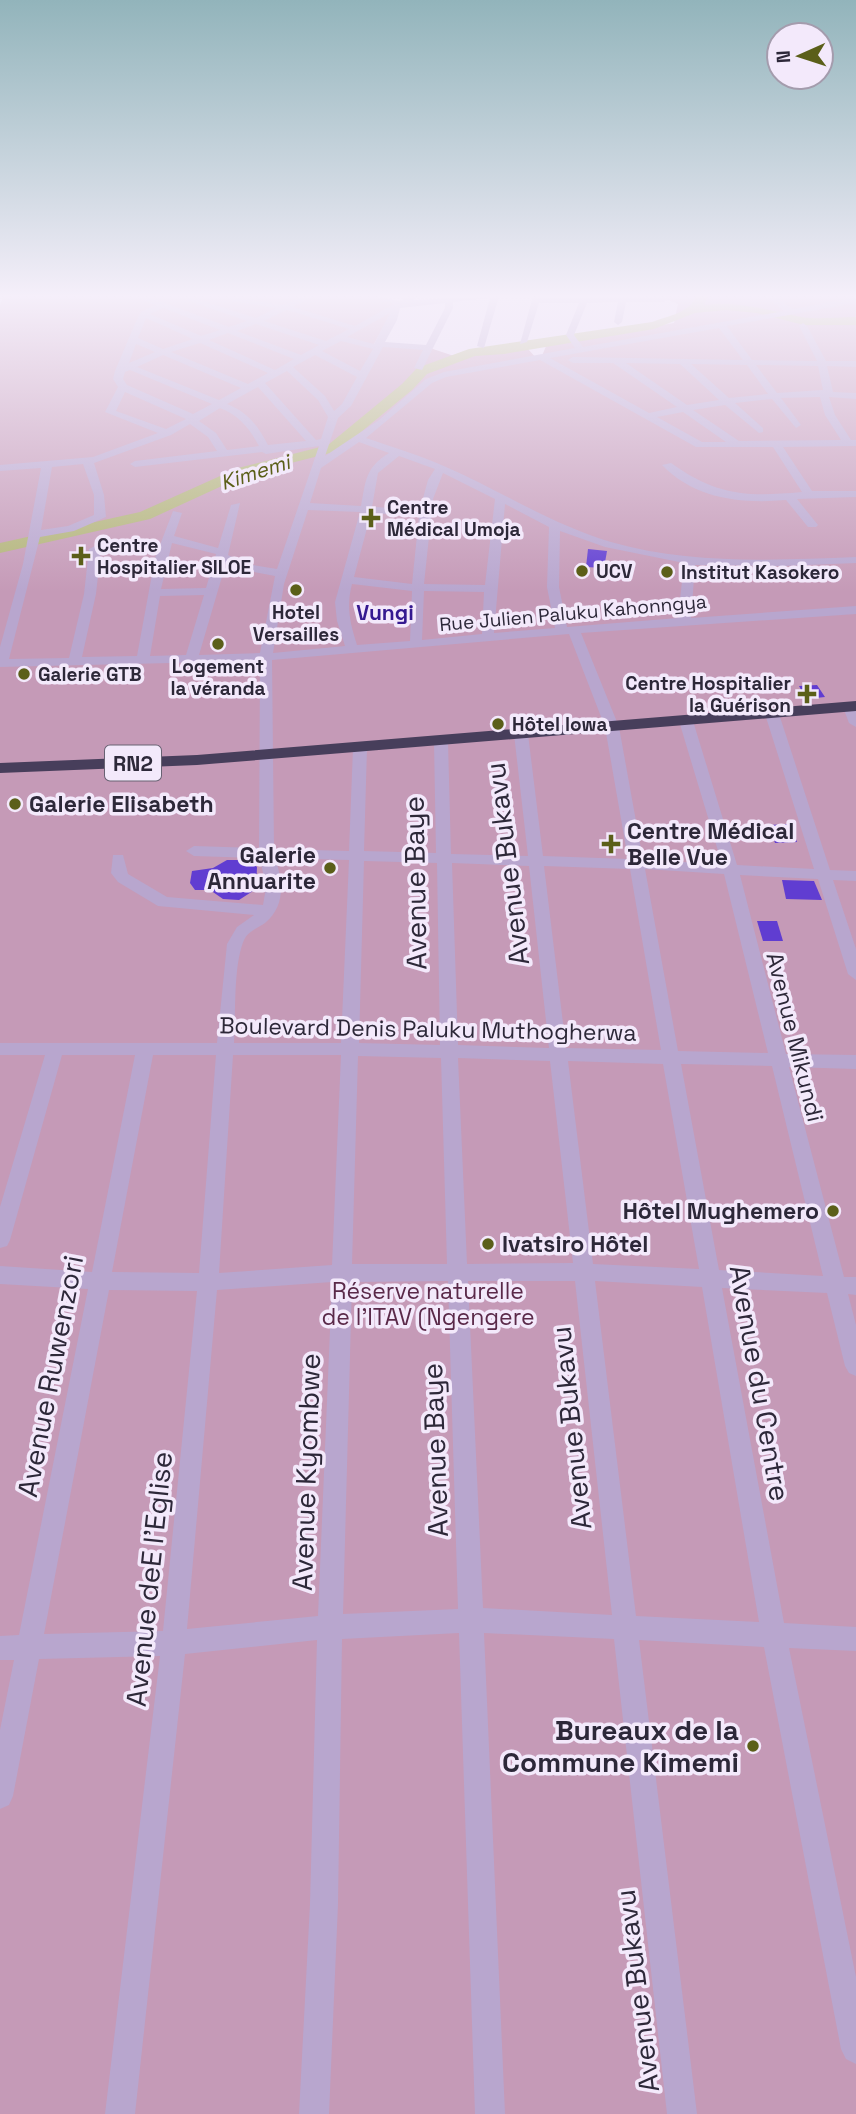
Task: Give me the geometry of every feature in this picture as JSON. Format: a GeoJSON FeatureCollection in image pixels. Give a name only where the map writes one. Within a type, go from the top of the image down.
{"type":"FeatureCollection","features":[{"type":"Feature","properties":{"kind":"highway","name":"RN2"},"geometry":{"type":"LineString","coordinates":[[0,768],[267,755],[772,714],[854,712]]}},
{"type":"Feature","properties":{"kind":"street"},"geometry":{"type":"LineString","coordinates":[[118,395],[110,412],[167,433]]}},
{"type":"Feature","properties":{"kind":"street"},"geometry":{"type":"LineString","coordinates":[[140,395],[193,418],[194,422],[212,435],[225,456]]}},
{"type":"Feature","properties":{"kind":"street"},"geometry":{"type":"LineString","coordinates":[[202,395],[245,417],[265,451]]}},
{"type":"Feature","properties":{"kind":"street"},"geometry":{"type":"LineString","coordinates":[[0,468],[88,462],[167,433],[237,395]]}},
{"type":"Feature","properties":{"kind":"street"},"geometry":{"type":"LineString","coordinates":[[270,395],[319,451]]}},
{"type":"Feature","properties":{"kind":"street"},"geometry":{"type":"LineString","coordinates":[[318,395],[333,417]]}},
{"type":"Feature","properties":{"kind":"street"},"geometry":{"type":"LineString","coordinates":[[118,858],[119,873],[123,878],[164,902],[267,911],[275,893],[274,877],[266,854],[266,657],[271,616],[319,451],[333,417],[346,406],[351,395]]}},
{"type":"Feature","properties":{"kind":"street"},"geometry":{"type":"LineString","coordinates":[[135,464],[265,451],[319,451],[359,439],[413,395]]}},
{"type":"Feature","properties":{"kind":"street"},"geometry":{"type":"LineString","coordinates":[[610,395],[700,445],[709,447],[852,443]]}},
{"type":"Feature","properties":{"kind":"street"},"geometry":{"type":"LineString","coordinates":[[666,395],[738,446]]}},
{"type":"Feature","properties":{"kind":"street"},"geometry":{"type":"LineString","coordinates":[[722,395],[759,430]]}},
{"type":"Feature","properties":{"kind":"street"},"geometry":{"type":"LineString","coordinates":[[774,395],[796,425]]}},
{"type":"Feature","properties":{"kind":"street"},"geometry":{"type":"LineString","coordinates":[[649,416],[783,395]]}},
{"type":"Feature","properties":{"kind":"street"},"geometry":{"type":"LineString","coordinates":[[825,395],[830,415],[852,443]]}},
{"type":"Feature","properties":{"kind":"street"},"geometry":{"type":"LineString","coordinates":[[359,439],[441,468],[555,525],[609,545],[690,561],[783,564],[856,560]]}},
{"type":"Feature","properties":{"kind":"street"},"geometry":{"type":"LineString","coordinates":[[777,446],[808,494]]}},
{"type":"Feature","properties":{"kind":"street"},"geometry":{"type":"LineString","coordinates":[[354,651],[342,621],[341,603],[366,511],[373,472],[382,462],[397,453]]}},
{"type":"Feature","properties":{"kind":"street"},"geometry":{"type":"LineString","coordinates":[[34,539],[100,517],[99,495],[88,462]]}},
{"type":"Feature","properties":{"kind":"street"},"geometry":{"type":"LineString","coordinates":[[667,465],[694,487],[715,494],[747,499],[808,494],[856,494]]}},
{"type":"Feature","properties":{"kind":"street"},"geometry":{"type":"LineString","coordinates":[[1,663],[34,539],[47,466]]}},
{"type":"Feature","properties":{"kind":"street"},"geometry":{"type":"LineString","coordinates":[[416,646],[418,588],[426,513],[434,477],[441,468]]}},
{"type":"Feature","properties":{"kind":"street"},"geometry":{"type":"LineString","coordinates":[[789,496],[813,525]]}},
{"type":"Feature","properties":{"kind":"street"},"geometry":{"type":"LineString","coordinates":[[488,639],[490,589],[500,499]]}},
{"type":"Feature","properties":{"kind":"street"},"geometry":{"type":"LineString","coordinates":[[192,658],[209,591],[223,555],[236,505]]}},
{"type":"Feature","properties":{"kind":"street"},"geometry":{"type":"LineString","coordinates":[[304,506],[426,513]]}},
{"type":"Feature","properties":{"kind":"street"},"geometry":{"type":"LineString","coordinates":[[143,660],[161,558],[177,513]]}},
{"type":"Feature","properties":{"kind":"street","name":"Avenue du Centre"},"geometry":{"type":"LineString","coordinates":[[555,525],[553,587],[568,631],[611,727],[774,1636],[856,2049]]}},
{"type":"Feature","properties":{"kind":"street"},"geometry":{"type":"LineString","coordinates":[[169,538],[223,555],[243,567],[282,573]]}},
{"type":"Feature","properties":{"kind":"street"},"geometry":{"type":"LineString","coordinates":[[75,661],[90,594],[94,549]]}},
{"type":"Feature","properties":{"kind":"street"},"geometry":{"type":"LineString","coordinates":[[684,622],[690,561]]}},
{"type":"Feature","properties":{"kind":"street"},"geometry":{"type":"LineString","coordinates":[[346,580],[418,588],[490,589]]}},
{"type":"Feature","properties":{"kind":"street"},"geometry":{"type":"LineString","coordinates":[[156,593],[209,591]]}},
{"type":"Feature","properties":{"kind":"street","name":"Rue Julien Paluku Kahonngya"},"geometry":{"type":"LineString","coordinates":[[1,663],[266,657],[856,610]]}},
{"type":"Feature","properties":{"kind":"street"},"geometry":{"type":"LineString","coordinates":[[772,714],[856,974]]}},
{"type":"Feature","properties":{"kind":"street","name":"Avenue Mikundi"},"geometry":{"type":"LineString","coordinates":[[686,721],[704,769],[856,1366]]}},
{"type":"Feature","properties":{"kind":"street","name":"Avenue Bukavu"},"geometry":{"type":"LineString","coordinates":[[521,734],[682,2114]]}},
{"type":"Feature","properties":{"kind":"street","name":"Avenue Baye"},"geometry":{"type":"LineString","coordinates":[[441,741],[449,1051],[490,2114]]}},
{"type":"Feature","properties":{"kind":"street","name":"Avenue Kyombwe"},"geometry":{"type":"LineString","coordinates":[[314,2114],[324,1903],[330,1627],[360,748]]}},
{"type":"Feature","properties":{"kind":"street"},"geometry":{"type":"LineString","coordinates":[[194,851],[635,864],[856,876]]}},
{"type":"Feature","properties":{"kind":"street","name":"Avenue deE l'Eglise"},"geometry":{"type":"LineString","coordinates":[[120,2114],[174,1643],[208,1282],[223,1049],[236,938],[246,926],[267,911]]}},
{"type":"Feature","properties":{"kind":"street","name":"Boulevard Denis Paluku Muthogherwa"},"geometry":{"type":"LineString","coordinates":[[0,1049],[349,1049],[856,1062]]}},
{"type":"Feature","properties":{"kind":"street","name":"Avenue Ruwenzori"},"geometry":{"type":"LineString","coordinates":[[0,1796],[145,1050]]}},
{"type":"Feature","properties":{"kind":"street"},"geometry":{"type":"LineString","coordinates":[[0,1240],[55,1051]]}},
{"type":"Feature","properties":{"kind":"street"},"geometry":{"type":"LineString","coordinates":[[0,1275],[99,1281],[208,1282],[343,1273],[583,1272],[856,1286]]}},
{"type":"Feature","properties":{"kind":"street"},"geometry":{"type":"LineString","coordinates":[[0,1648],[174,1643],[330,1627],[472,1620],[856,1639]]}},
{"type":"Feature","properties":{"kind":"green space","name":"Réserve naturelle de l'ITAV (Ngengere"},"geometry":{"type":"Polygon","coordinates":[[[0,395],[856,395],[856,2114],[0,2114],[0,395]]]}},
{"type":"Feature","properties":{"kind":"building"},"geometry":{"type":"Polygon","coordinates":[[[588,549],[607,551],[604,568],[586,567],[588,549]]]}},
{"type":"Feature","properties":{"kind":"building","name":"Centre Hospitalier la Guérison"},"geometry":{"type":"Polygon","coordinates":[[[817,685],[825,697],[806,699],[799,686],[817,685]]]}},
{"type":"Feature","properties":{"kind":"building"},"geometry":{"type":"Polygon","coordinates":[[[790,824],[797,842],[775,843],[769,825],[790,824]]]}},
{"type":"Feature","properties":{"kind":"building"},"geometry":{"type":"Polygon","coordinates":[[[227,860],[248,860],[257,867],[256,889],[239,900],[223,899],[210,890],[195,890],[190,883],[192,871],[213,868],[227,860]]]}},
{"type":"Feature","properties":{"kind":"building"},"geometry":{"type":"Polygon","coordinates":[[[782,880],[814,881],[822,900],[786,899],[782,880]]]}},
{"type":"Feature","properties":{"kind":"building"},"geometry":{"type":"Polygon","coordinates":[[[757,921],[777,921],[783,941],[763,941],[757,921]]]}},
{"type":"Feature","properties":{"kind":"waterway","name":"Kimemi"},"geometry":{"type":"LineString","coordinates":[[0,548],[145,516],[243,471],[333,448],[398,395]]}},
{"type":"Feature","properties":{"kind":"place","name":"Centre Médical Umoja"},"geometry":{"type":"Point","coordinates":[371,518]}},
{"type":"Feature","properties":{"kind":"place","name":"Centre Hospitalier SILOE"},"geometry":{"type":"Point","coordinates":[81,556]}},
{"type":"Feature","properties":{"kind":"place","name":"UCV"},"geometry":{"type":"Point","coordinates":[582,571]}},
{"type":"Feature","properties":{"kind":"place","name":"Institut Kasokero"},"geometry":{"type":"Point","coordinates":[667,572]}},
{"type":"Feature","properties":{"kind":"place","name":"Hotel Versailles"},"geometry":{"type":"Point","coordinates":[296,590]}},
{"type":"Feature","properties":{"kind":"place","name":"Logement la véranda"},"geometry":{"type":"Point","coordinates":[218,644]}},
{"type":"Feature","properties":{"kind":"place","name":"Galerie GTB"},"geometry":{"type":"Point","coordinates":[24,674]}},
{"type":"Feature","properties":{"kind":"place","name":"Centre Hospitalier la Guérison"},"geometry":{"type":"Point","coordinates":[807,694]}},
{"type":"Feature","properties":{"kind":"place","name":"Hôtel lowa"},"geometry":{"type":"Point","coordinates":[498,724]}},
{"type":"Feature","properties":{"kind":"place","name":"Galerie Elisabeth"},"geometry":{"type":"Point","coordinates":[15,804]}},
{"type":"Feature","properties":{"kind":"place","name":"Centre Médical Belle Vue"},"geometry":{"type":"Point","coordinates":[611,844]}},
{"type":"Feature","properties":{"kind":"place","name":"Galerie Annuarite"},"geometry":{"type":"Point","coordinates":[330,868]}},
{"type":"Feature","properties":{"kind":"place","name":"Hôtel Mughemero"},"geometry":{"type":"Point","coordinates":[833,1211]}},
{"type":"Feature","properties":{"kind":"place","name":"Ivatsiro Hôtel"},"geometry":{"type":"Point","coordinates":[488,1244]}},
{"type":"Feature","properties":{"kind":"place","name":"Bureaux de la Commune Kimemi"},"geometry":{"type":"Point","coordinates":[753,1746]}},
{"type":"Feature","properties":{"kind":"district","name":"Vungi"},"geometry":{"type":"Point","coordinates":[385,612]}}]}
